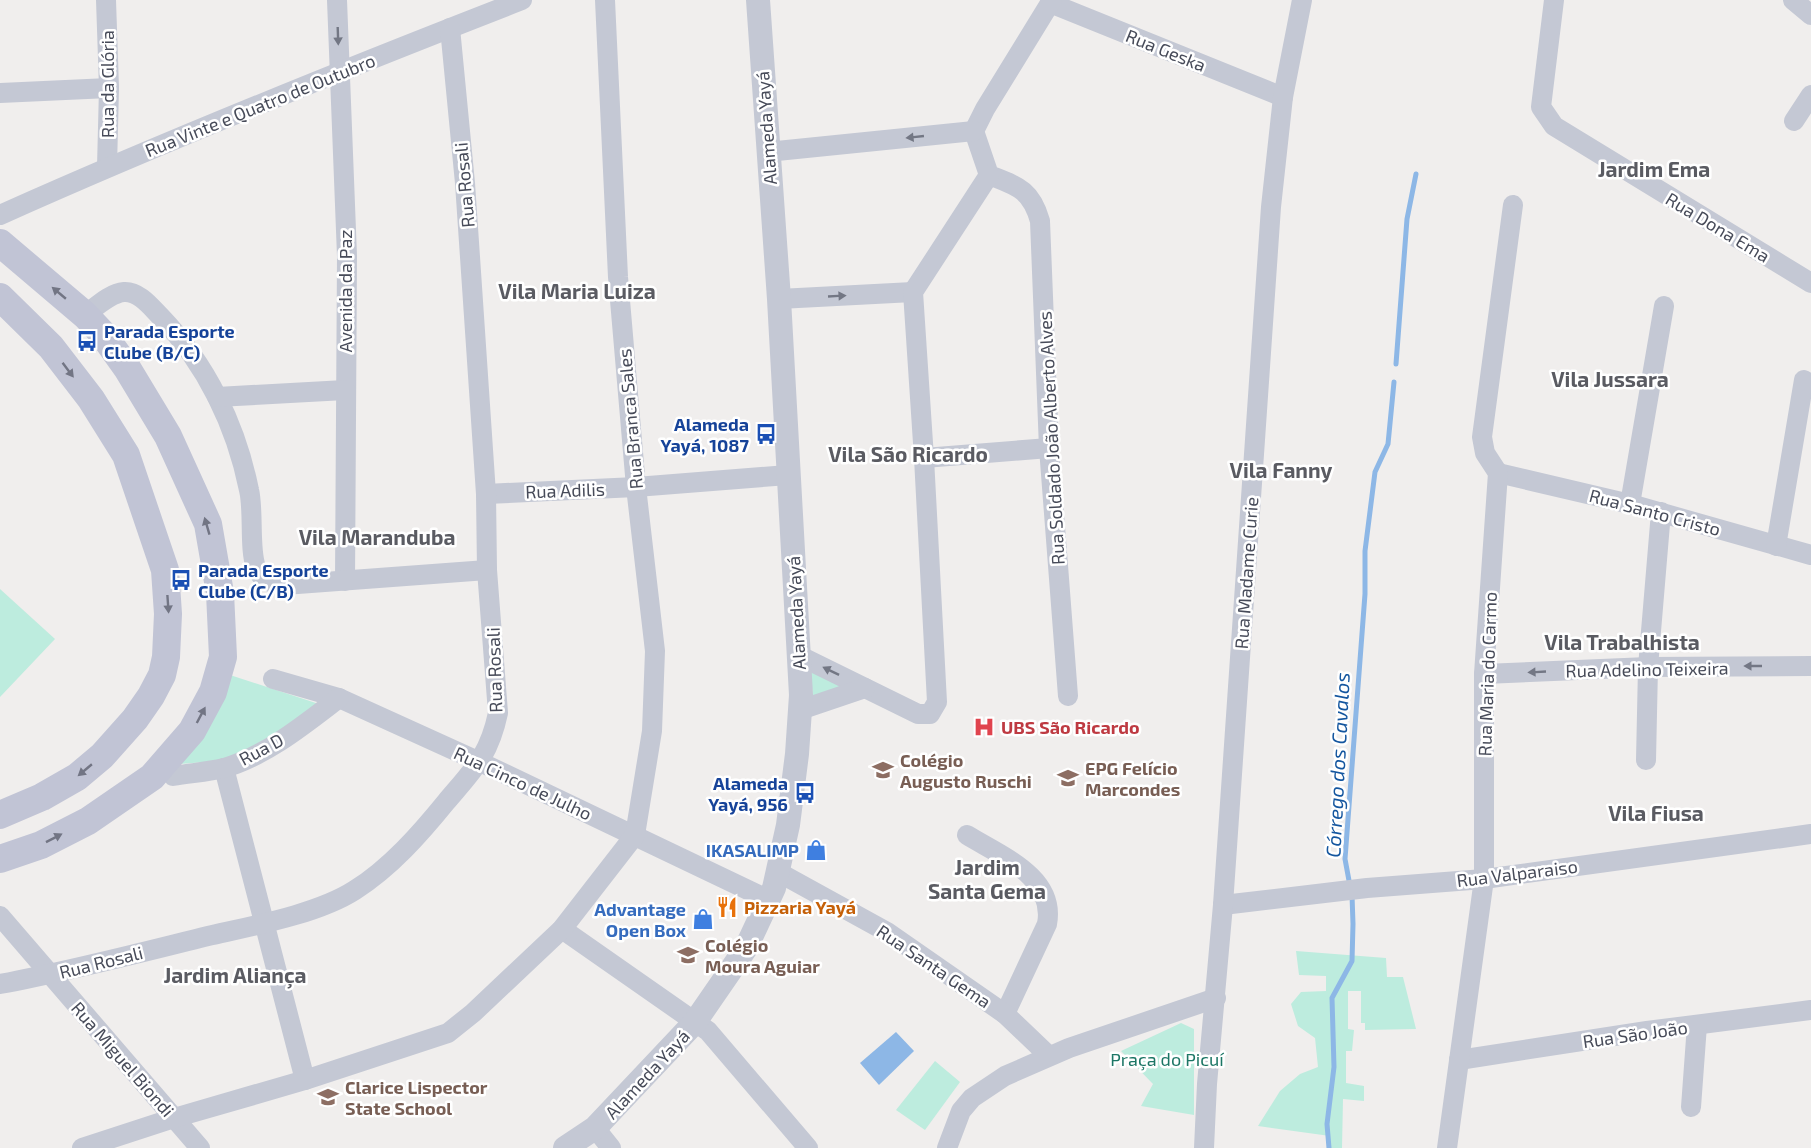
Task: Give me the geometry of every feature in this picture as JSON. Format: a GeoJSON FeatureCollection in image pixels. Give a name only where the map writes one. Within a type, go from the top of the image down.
{"type":"FeatureCollection","features":[{"type":"Feature","properties":{"kind":"main road"},"geometry":{"type":"LineString","coordinates":[[0,243],[85,315],[102,333],[127,368],[168,436],[208,524],[220,593],[223,657],[213,692],[192,732],[152,777],[88,821],[41,845],[0,859]]}},
{"type":"Feature","properties":{"kind":"main road"},"geometry":{"type":"LineString","coordinates":[[0,297],[51,347],[91,399],[126,456],[165,570],[168,614],[166,657],[162,675],[152,696],[135,719],[102,756],[77,777],[42,797],[0,815]]}},
{"type":"Feature","properties":{"kind":"street","name":"Rua da Glória"},"geometry":{"type":"LineString","coordinates":[[106,0],[109,88],[107,167]]}},
{"type":"Feature","properties":{"kind":"street","name":"Avenida da Paz"},"geometry":{"type":"LineString","coordinates":[[337,0],[346,256],[345,581]]}},
{"type":"Feature","properties":{"kind":"street","name":"Rua Vinte e Quatro de Outubro"},"geometry":{"type":"LineString","coordinates":[[0,215],[107,167],[522,0]]}},
{"type":"Feature","properties":{"kind":"street","name":"Rua Branca Sales"},"geometry":{"type":"LineString","coordinates":[[605,0],[618,277],[636,488],[655,651],[652,731],[635,835]]}},
{"type":"Feature","properties":{"kind":"street","name":"Alameda Yayá"},"geometry":{"type":"LineString","coordinates":[[566,1148],[595,1128],[695,1022],[746,948],[774,888],[791,801],[800,710],[798,655],[779,299],[758,0]]}},
{"type":"Feature","properties":{"kind":"street","name":"Rua Madame Curie"},"geometry":{"type":"LineString","coordinates":[[1204,1148],[1271,207],[1283,97],[1302,0]]}},
{"type":"Feature","properties":{"kind":"street","name":"Rua Dona Ema"},"geometry":{"type":"LineString","coordinates":[[1554,0],[1541,107],[1554,126],[1811,283]]}},
{"type":"Feature","properties":{"kind":"street"},"geometry":{"type":"LineString","coordinates":[[1793,0],[1811,15]]}},
{"type":"Feature","properties":{"kind":"street"},"geometry":{"type":"LineString","coordinates":[[798,655],[918,714],[930,714],[937,702],[913,292],[989,175],[974,131],[990,99],[1051,2]]}},
{"type":"Feature","properties":{"kind":"street","name":"Rua Geska"},"geometry":{"type":"LineString","coordinates":[[1051,2],[1283,97]]}},
{"type":"Feature","properties":{"kind":"street","name":"Rua Rosali"},"geometry":{"type":"LineString","coordinates":[[0,984],[49,975],[263,923],[320,906],[356,890],[394,860],[439,811],[480,762],[493,736],[498,713],[488,570],[486,494],[465,183],[450,28]]}},
{"type":"Feature","properties":{"kind":"street"},"geometry":{"type":"LineString","coordinates":[[0,93],[109,88]]}},
{"type":"Feature","properties":{"kind":"street"},"geometry":{"type":"LineString","coordinates":[[1794,121],[1811,95]]}},
{"type":"Feature","properties":{"kind":"street"},"geometry":{"type":"LineString","coordinates":[[767,152],[974,131]]}},
{"type":"Feature","properties":{"kind":"street","name":"Rua Soldado João Alberto Alves"},"geometry":{"type":"LineString","coordinates":[[989,175],[1018,186],[1028,195],[1035,205],[1040,221],[1049,448],[1068,696]]}},
{"type":"Feature","properties":{"kind":"street"},"geometry":{"type":"LineString","coordinates":[[1498,473],[1485,453],[1482,437],[1513,205]]}},
{"type":"Feature","properties":{"kind":"street"},"geometry":{"type":"LineString","coordinates":[[85,315],[114,295],[125,292],[141,298],[179,335],[196,360],[237,441],[250,492],[254,564],[261,576],[270,583],[284,585],[488,570]]}},
{"type":"Feature","properties":{"kind":"street"},"geometry":{"type":"LineString","coordinates":[[779,299],[913,292]]}},
{"type":"Feature","properties":{"kind":"street"},"geometry":{"type":"LineString","coordinates":[[1630,504],[1664,306]]}},
{"type":"Feature","properties":{"kind":"street"},"geometry":{"type":"LineString","coordinates":[[1776,546],[1804,380]]}},
{"type":"Feature","properties":{"kind":"street"},"geometry":{"type":"LineString","coordinates":[[216,397],[345,390]]}},
{"type":"Feature","properties":{"kind":"street"},"geometry":{"type":"LineString","coordinates":[[924,458],[1049,448]]}},
{"type":"Feature","properties":{"kind":"street","name":"Rua Santo Cristo"},"geometry":{"type":"LineString","coordinates":[[1498,473],[1661,512],[1811,555]]}},
{"type":"Feature","properties":{"kind":"street","name":"Rua Maria do Carmo"},"geometry":{"type":"LineString","coordinates":[[1447,1148],[1484,879],[1484,674],[1498,473]]}},
{"type":"Feature","properties":{"kind":"street","name":"Rua Adilis"},"geometry":{"type":"LineString","coordinates":[[486,494],[636,488],[788,475]]}},
{"type":"Feature","properties":{"kind":"street"},"geometry":{"type":"LineString","coordinates":[[1646,760],[1648,667],[1661,512]]}},
{"type":"Feature","properties":{"kind":"street","name":"Rua Adelino Teixeira"},"geometry":{"type":"LineString","coordinates":[[1484,674],[1648,667],[1811,666]]}},
{"type":"Feature","properties":{"kind":"street","name":"Rua Cinco de Julho"},"geometry":{"type":"LineString","coordinates":[[273,679],[339,698],[480,762],[769,900]]}},
{"type":"Feature","properties":{"kind":"street"},"geometry":{"type":"LineString","coordinates":[[800,710],[865,688]]}},
{"type":"Feature","properties":{"kind":"street","name":"Rua D"},"geometry":{"type":"LineString","coordinates":[[173,776],[224,768],[267,748],[339,698]]}},
{"type":"Feature","properties":{"kind":"street"},"geometry":{"type":"LineString","coordinates":[[224,768],[305,1080]]}},
{"type":"Feature","properties":{"kind":"street","name":"Rua Valparaiso"},"geometry":{"type":"LineString","coordinates":[[1223,905],[1362,888],[1484,879],[1811,834]]}},
{"type":"Feature","properties":{"kind":"street"},"geometry":{"type":"LineString","coordinates":[[82,1148],[174,1118],[305,1080],[448,1033],[562,929],[635,835]]}},
{"type":"Feature","properties":{"kind":"street"},"geometry":{"type":"LineString","coordinates":[[967,835],[1028,873],[1046,897],[1049,911],[1047,924],[1005,1014]]}},
{"type":"Feature","properties":{"kind":"street","name":"Rua Santa Gema"},"geometry":{"type":"LineString","coordinates":[[778,872],[886,932],[1005,1014],[1049,1056]]}},
{"type":"Feature","properties":{"kind":"street","name":"Rua Miguel Biondi"},"geometry":{"type":"LineString","coordinates":[[0,916],[200,1148]]}},
{"type":"Feature","properties":{"kind":"street"},"geometry":{"type":"LineString","coordinates":[[562,929],[708,1031],[808,1148]]}},
{"type":"Feature","properties":{"kind":"street"},"geometry":{"type":"LineString","coordinates":[[947,1148],[961,1111],[972,1098],[1005,1076],[1049,1056],[1216,998]]}},
{"type":"Feature","properties":{"kind":"street","name":"Rua São João"},"geometry":{"type":"LineString","coordinates":[[1459,1060],[1811,1010]]}},
{"type":"Feature","properties":{"kind":"street"},"geometry":{"type":"LineString","coordinates":[[1691,1107],[1697,1025]]}},
{"type":"Feature","properties":{"kind":"street"},"geometry":{"type":"LineString","coordinates":[[595,1128],[611,1148]]}},
{"type":"Feature","properties":{"kind":"green space"},"geometry":{"type":"Polygon","coordinates":[[[0,589],[55,639],[0,697],[0,589]]]}},
{"type":"Feature","properties":{"kind":"green space"},"geometry":{"type":"Polygon","coordinates":[[[810,665],[851,687],[813,698],[810,665]]]}},
{"type":"Feature","properties":{"kind":"green space"},"geometry":{"type":"Polygon","coordinates":[[[230,675],[322,705],[230,760],[167,765],[230,675]]]}},
{"type":"Feature","properties":{"kind":"green space"},"geometry":{"type":"Polygon","coordinates":[[[1296,951],[1386,958],[1387,977],[1403,977],[1416,1029],[1365,1030],[1365,1023],[1361,1023],[1361,991],[1348,991],[1348,1029],[1354,1030],[1352,1051],[1346,1051],[1346,1083],[1364,1086],[1364,1101],[1343,1099],[1342,1148],[1330,1148],[1330,1136],[1258,1126],[1280,1091],[1300,1074],[1318,1067],[1315,1038],[1298,1026],[1291,1004],[1301,992],[1326,991],[1326,976],[1299,975],[1296,951]]]}},
{"type":"Feature","properties":{"kind":"green space","name":"Praça do Picuí"},"geometry":{"type":"Polygon","coordinates":[[[1181,1023],[1194,1029],[1194,1115],[1141,1106],[1153,1084],[1121,1051],[1181,1023]]]}},
{"type":"Feature","properties":{"kind":"green space"},"geometry":{"type":"Polygon","coordinates":[[[935,1061],[960,1082],[925,1130],[896,1110],[935,1061]]]}},
{"type":"Feature","properties":{"kind":"water"},"geometry":{"type":"Polygon","coordinates":[[[896,1032],[914,1051],[879,1085],[860,1063],[896,1032]]]}},
{"type":"Feature","properties":{"kind":"waterway","name":"Córrego dos Cavalos"},"geometry":{"type":"LineString","coordinates":[[1396,364],[1407,219],[1416,174]]}},
{"type":"Feature","properties":{"kind":"waterway","name":"Córrego dos Cavalos"},"geometry":{"type":"LineString","coordinates":[[1350,886],[1345,859],[1365,594],[1365,551],[1375,472],[1388,444],[1394,382]]}},
{"type":"Feature","properties":{"kind":"waterway","name":"Córrego dos Cavalos"},"geometry":{"type":"LineString","coordinates":[[1329,1148],[1327,1124],[1334,1067],[1332,998],[1352,961],[1352,895]]}},
{"type":"Feature","properties":{"kind":"place","name":"Parada Esporte Clube (B/C)"},"geometry":{"type":"Point","coordinates":[87,341]}},
{"type":"Feature","properties":{"kind":"place","name":"Alameda Yayá, 1087"},"geometry":{"type":"Point","coordinates":[766,434]}},
{"type":"Feature","properties":{"kind":"place","name":"Parada Esporte Clube (C/B)"},"geometry":{"type":"Point","coordinates":[181,580]}},
{"type":"Feature","properties":{"kind":"place","name":"UBS São Ricardo"},"geometry":{"type":"Point","coordinates":[984,727]}},
{"type":"Feature","properties":{"kind":"place","name":"Colégio Augusto Ruschi"},"geometry":{"type":"Point","coordinates":[883,770]}},
{"type":"Feature","properties":{"kind":"place","name":"EPG Felício Marcondes"},"geometry":{"type":"Point","coordinates":[1068,778]}},
{"type":"Feature","properties":{"kind":"place","name":"Alameda Yayá, 956"},"geometry":{"type":"Point","coordinates":[805,793]}},
{"type":"Feature","properties":{"kind":"place","name":"IKASALIMP"},"geometry":{"type":"Point","coordinates":[816,850]}},
{"type":"Feature","properties":{"kind":"place","name":"Pizzaria Yayá"},"geometry":{"type":"Point","coordinates":[727,907]}},
{"type":"Feature","properties":{"kind":"place","name":"Advantage Open Box"},"geometry":{"type":"Point","coordinates":[703,919]}},
{"type":"Feature","properties":{"kind":"place","name":"Colégio Moura Aguiar"},"geometry":{"type":"Point","coordinates":[688,955]}},
{"type":"Feature","properties":{"kind":"place","name":"Clarice Lispector State School"},"geometry":{"type":"Point","coordinates":[328,1097]}},
{"type":"Feature","properties":{"kind":"district","name":"Jardim Ema"},"geometry":{"type":"Point","coordinates":[1654,168]}},
{"type":"Feature","properties":{"kind":"district","name":"Vila Maria Luiza"},"geometry":{"type":"Point","coordinates":[577,290]}},
{"type":"Feature","properties":{"kind":"district","name":"Vila Jussara"},"geometry":{"type":"Point","coordinates":[1610,378]}},
{"type":"Feature","properties":{"kind":"district","name":"Vila São Ricardo"},"geometry":{"type":"Point","coordinates":[908,453]}},
{"type":"Feature","properties":{"kind":"district","name":"Vila Fanny"},"geometry":{"type":"Point","coordinates":[1281,469]}},
{"type":"Feature","properties":{"kind":"district","name":"Vila Maranduba"},"geometry":{"type":"Point","coordinates":[377,536]}},
{"type":"Feature","properties":{"kind":"district","name":"Vila Trabalhista"},"geometry":{"type":"Point","coordinates":[1622,641]}},
{"type":"Feature","properties":{"kind":"district","name":"Vila Fiusa"},"geometry":{"type":"Point","coordinates":[1656,812]}},
{"type":"Feature","properties":{"kind":"district","name":"Jardim Santa Gema"},"geometry":{"type":"Point","coordinates":[987,878]}},
{"type":"Feature","properties":{"kind":"district","name":"Jardim Aliança"},"geometry":{"type":"Point","coordinates":[235,974]}}]}
